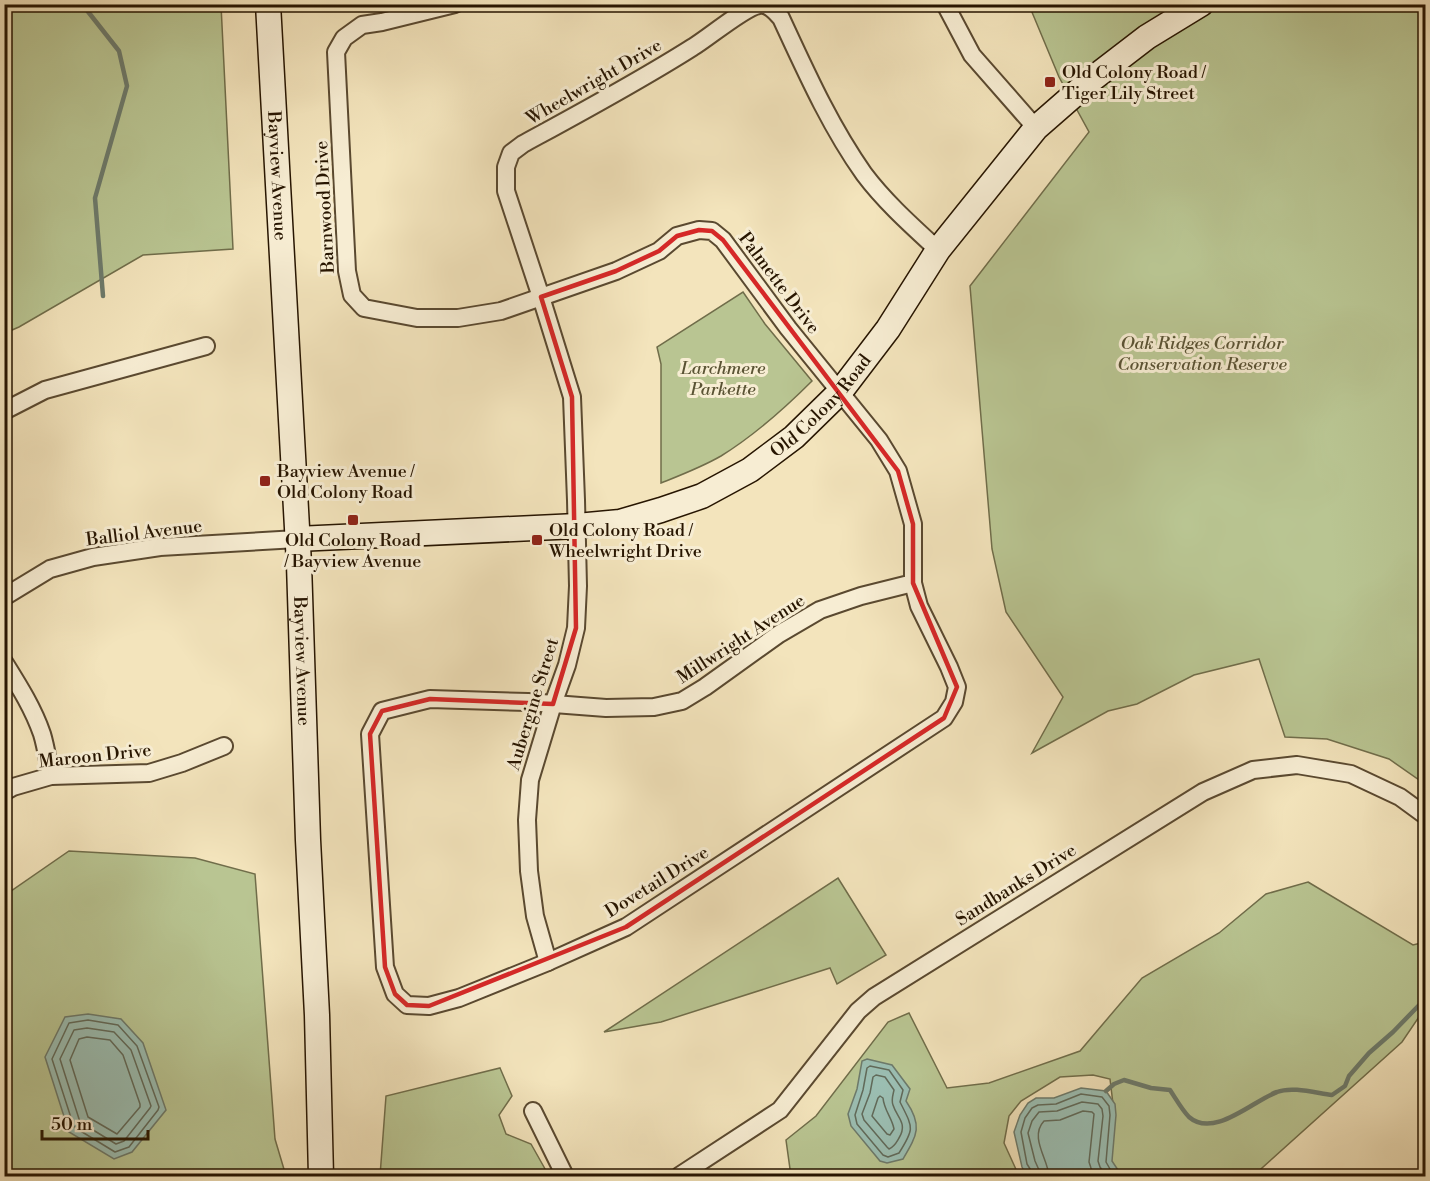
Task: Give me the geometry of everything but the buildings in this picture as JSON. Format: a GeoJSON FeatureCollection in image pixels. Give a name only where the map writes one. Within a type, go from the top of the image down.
{"type":"FeatureCollection","features":[{"type":"Feature","properties":{"kind":"main road","name":"Bayview Avenue"},"geometry":{"type":"LineString","coordinates":[[267,4],[297,539],[317,1015],[321,1176]]}},
{"type":"Feature","properties":{"kind":"main road","name":"Old Colony Road"},"geometry":{"type":"LineString","coordinates":[[297,539],[620,522],[702,496],[750,470],[794,437],[840,392],[888,329],[938,250],[1035,128],[1091,80],[1147,37],[1201,4]]}},
{"type":"Feature","properties":{"kind":"street","name":"Barnwood Drive"},"geometry":{"type":"LineString","coordinates":[[455,4],[362,25],[344,38],[336,52],[347,271],[352,295],[364,308],[417,318],[458,318],[501,311],[541,297]]}},
{"type":"Feature","properties":{"kind":"street"},"geometry":{"type":"LineString","coordinates":[[945,4],[972,55],[1035,128]]}},
{"type":"Feature","properties":{"kind":"street","name":"Wheelwright Drive"},"geometry":{"type":"LineString","coordinates":[[577,526],[572,397],[506,191],[506,166],[511,153],[523,144],[628,87],[696,45],[745,11],[759,5],[770,7],[781,18],[830,120],[865,175],[900,214],[938,250]]}},
{"type":"Feature","properties":{"kind":"street","name":"Palmette Drive"},"geometry":{"type":"LineString","coordinates":[[541,297],[616,271],[658,251],[677,236],[699,230],[712,231],[723,240],[788,328],[840,392]]}},
{"type":"Feature","properties":{"kind":"street"},"geometry":{"type":"LineString","coordinates":[[4,411],[45,390],[206,346]]}},
{"type":"Feature","properties":{"kind":"street","name":"Dovetail Drive"},"geometry":{"type":"LineString","coordinates":[[553,704],[430,699],[382,711],[370,734],[385,967],[395,994],[407,1005],[429,1006],[459,998],[626,927],[944,718],[954,702],[957,687],[919,606],[913,583],[913,524],[898,471],[879,440],[840,392]]}},
{"type":"Feature","properties":{"kind":"street","name":"Aubergine Street"},"geometry":{"type":"LineString","coordinates":[[548,962],[535,916],[529,871],[527,820],[530,780],[567,665],[576,628],[577,526]]}},
{"type":"Feature","properties":{"kind":"street","name":"Balliol Avenue"},"geometry":{"type":"LineString","coordinates":[[4,597],[50,569],[93,556],[160,547],[297,539]]}},
{"type":"Feature","properties":{"kind":"street","name":"Millwright Avenue"},"geometry":{"type":"LineString","coordinates":[[553,704],[606,708],[654,707],[682,701],[779,634],[820,610],[861,596],[913,583]]}},
{"type":"Feature","properties":{"kind":"street"},"geometry":{"type":"LineString","coordinates":[[4,662],[35,716],[43,736],[51,776]]}},
{"type":"Feature","properties":{"kind":"street","name":"Maroon Drive"},"geometry":{"type":"LineString","coordinates":[[4,792],[13,787],[51,776],[150,772],[182,763],[224,746]]}},
{"type":"Feature","properties":{"kind":"street","name":"Sandbanks Drive"},"geometry":{"type":"LineString","coordinates":[[679,1176],[780,1110],[858,1011],[874,997],[1203,792],[1253,770],[1297,765],[1351,774],[1400,797],[1425,816]]}},
{"type":"Feature","properties":{"kind":"street"},"geometry":{"type":"LineString","coordinates":[[533,1111],[566,1176]]}},
{"type":"Feature","properties":{"kind":"highlighted area"},"geometry":{"type":"Polygon","coordinates":[[[699,230],[712,231],[723,240],[898,471],[913,524],[913,583],[957,687],[944,718],[626,927],[429,1006],[407,1005],[395,994],[385,967],[370,734],[382,711],[430,699],[553,704],[576,628],[572,397],[541,297],[616,271],[659,251],[677,236],[699,230]]]}},
{"type":"Feature","properties":{"kind":"green space"},"geometry":{"type":"Polygon","coordinates":[[[5,4],[221,5],[233,249],[143,255],[5,333],[5,4]]]}},
{"type":"Feature","properties":{"kind":"green space","name":"Oak Ridges Corridor Conservation Reserve"},"geometry":{"type":"Polygon","coordinates":[[[1029,5],[1425,5],[1425,784],[1389,759],[1327,739],[1285,737],[1259,659],[1194,675],[1137,704],[1108,711],[1032,753],[1063,697],[1006,612],[992,549],[970,286],[1089,132],[1059,77],[1029,5]]]}},
{"type":"Feature","properties":{"kind":"green space","name":"Larchmere Parkette"},"geometry":{"type":"Polygon","coordinates":[[[743,292],[765,324],[812,381],[769,421],[734,448],[706,464],[661,483],[661,364],[657,347],[743,292]]]}},
{"type":"Feature","properties":{"kind":"green space"},"geometry":{"type":"Polygon","coordinates":[[[69,851],[195,858],[255,874],[275,1139],[286,1176],[5,1176],[4,896],[69,851]]]}},
{"type":"Feature","properties":{"kind":"green space"},"geometry":{"type":"Polygon","coordinates":[[[838,878],[886,955],[837,984],[830,968],[661,1022],[604,1032],[838,878]]]}},
{"type":"Feature","properties":{"kind":"green space"},"geometry":{"type":"Polygon","coordinates":[[[1308,882],[1413,945],[1425,942],[1425,1008],[1402,1042],[1253,1176],[1111,1176],[1113,1104],[1110,1079],[1093,1075],[1060,1077],[1021,1101],[1009,1116],[1004,1143],[1019,1176],[791,1176],[786,1140],[816,1116],[888,1022],[909,1013],[947,1088],[989,1083],[1080,1051],[1142,978],[1219,933],[1266,894],[1308,882]]]}},
{"type":"Feature","properties":{"kind":"green space"},"geometry":{"type":"Polygon","coordinates":[[[500,1068],[512,1096],[499,1115],[506,1134],[531,1144],[549,1176],[380,1176],[386,1096],[500,1068]]]}},
{"type":"Feature","properties":{"kind":"water"},"geometry":{"type":"Polygon","coordinates":[[[88,1014],[121,1019],[143,1043],[166,1110],[132,1152],[114,1159],[69,1132],[45,1057],[65,1017],[88,1014]]]}},
{"type":"Feature","properties":{"kind":"water"},"geometry":{"type":"Polygon","coordinates":[[[867,1059],[892,1065],[910,1089],[906,1101],[915,1117],[916,1130],[915,1137],[903,1159],[887,1163],[880,1161],[851,1126],[848,1114],[857,1089],[862,1061],[867,1059]]]}},
{"type":"Feature","properties":{"kind":"water"},"geometry":{"type":"Polygon","coordinates":[[[1081,1088],[1106,1091],[1115,1104],[1112,1161],[1122,1176],[1027,1176],[1022,1167],[1014,1132],[1020,1115],[1028,1103],[1036,1098],[1054,1098],[1081,1088]]]}},
{"type":"Feature","properties":{"kind":"waterway"},"geometry":{"type":"LineString","coordinates":[[82,4],[119,51],[127,86],[95,198],[103,296]]}},
{"type":"Feature","properties":{"kind":"waterway"},"geometry":{"type":"LineString","coordinates":[[1106,1091],[1114,1084],[1124,1080],[1151,1088],[1170,1090],[1189,1117],[1199,1123],[1210,1124],[1234,1116],[1283,1090],[1332,1095],[1345,1086],[1349,1076],[1369,1053],[1426,998]]}},
{"type":"Feature","properties":{"kind":"place","name":"Old Colony Road / Tiger Lily Street"},"geometry":{"type":"Point","coordinates":[1050,82]}},
{"type":"Feature","properties":{"kind":"place","name":"Bayview Avenue / Old Colony Road"},"geometry":{"type":"Point","coordinates":[265,481]}},
{"type":"Feature","properties":{"kind":"place","name":"Old Colony Road / Bayview Avenue"},"geometry":{"type":"Point","coordinates":[353,520]}},
{"type":"Feature","properties":{"kind":"place","name":"Old Colony Road / Wheelwright Drive"},"geometry":{"type":"Point","coordinates":[537,540]}}]}
